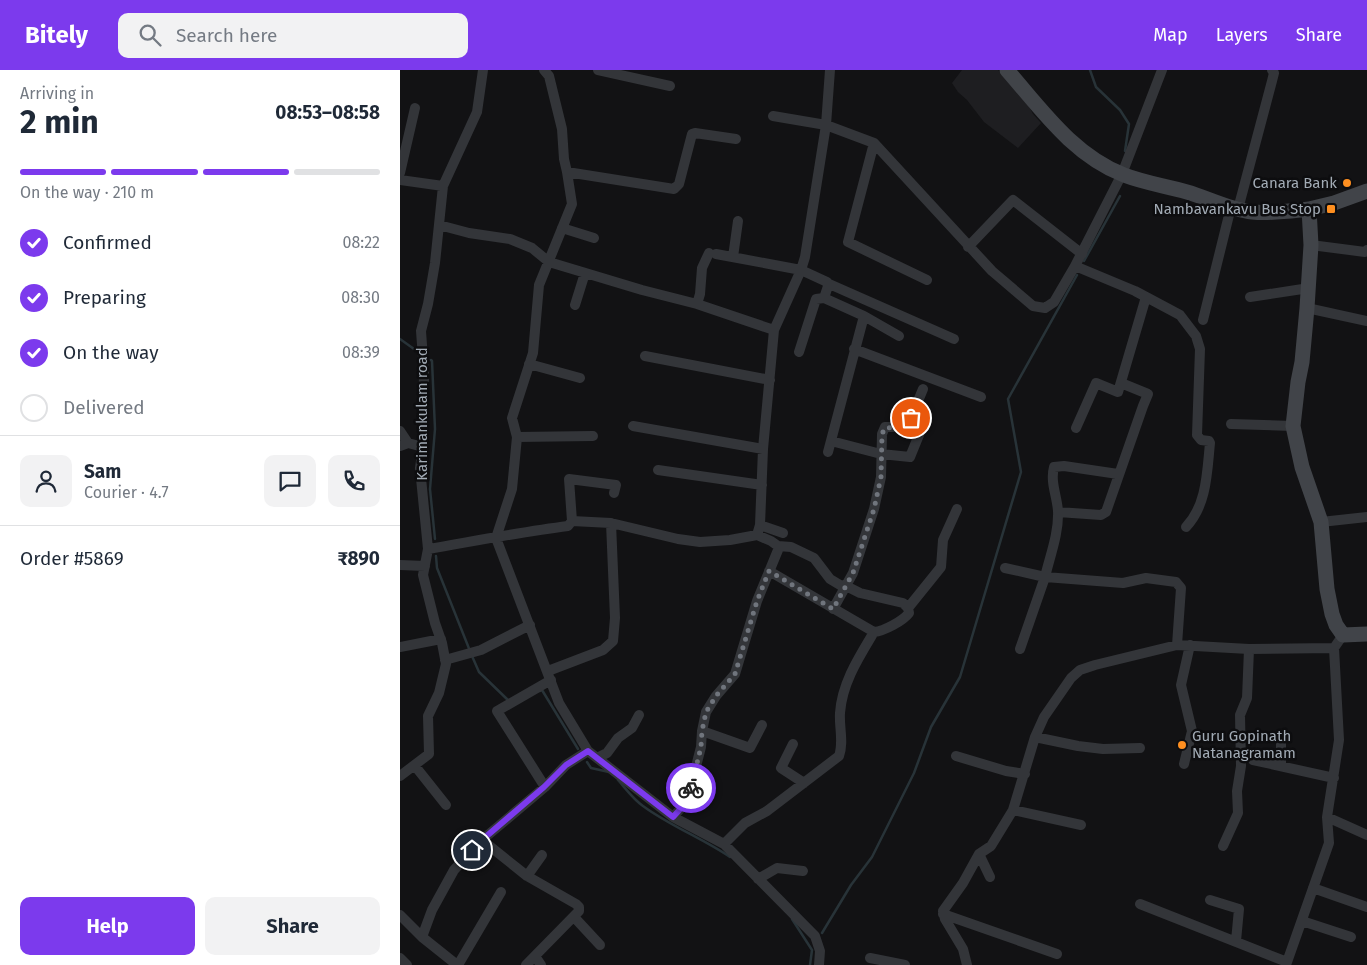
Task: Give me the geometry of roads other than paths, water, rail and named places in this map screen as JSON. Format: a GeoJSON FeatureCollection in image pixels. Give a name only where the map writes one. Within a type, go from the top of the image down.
{"type":"FeatureCollection","features":[{"type":"Feature","properties":{"kind":"street","name":"Karimankulam road"},"geometry":{"type":"LineString","coordinates":[[400,776],[429,754],[428,716],[439,693],[446,664],[423,575],[428,549],[420,468],[423,447],[424,372],[421,331],[434,271],[443,186],[477,112],[483,70]]}},
{"type":"Feature","properties":{"kind":"street"},"geometry":{"type":"LineString","coordinates":[[544,70],[549,76],[562,129],[564,160],[572,204],[539,284],[533,353],[512,418],[517,437],[512,489],[496,538],[559,703],[588,751],[673,817],[724,844],[815,936],[820,951],[819,965]]}},
{"type":"Feature","properties":{"kind":"street"},"geometry":{"type":"LineString","coordinates":[[598,70],[670,86]]}},
{"type":"Feature","properties":{"kind":"street"},"geometry":{"type":"LineString","coordinates":[[757,535],[760,525],[763,449],[774,330],[805,257],[826,125],[830,70]]}},
{"type":"Feature","properties":{"kind":"street"},"geometry":{"type":"LineString","coordinates":[[1007,70],[1060,133],[1102,165],[1136,180],[1186,191],[1250,212],[1264,213],[1309,209],[1334,203],[1367,191]]}},
{"type":"Feature","properties":{"kind":"street"},"geometry":{"type":"LineString","coordinates":[[773,116],[826,125],[874,143],[992,271],[1033,306],[1040,308],[1049,307],[1054,302],[1082,254],[1122,174],[1162,70]]}},
{"type":"Feature","properties":{"kind":"street"},"geometry":{"type":"LineString","coordinates":[[1203,320],[1272,81],[1274,73],[1272,70]]}},
{"type":"Feature","properties":{"kind":"street"},"geometry":{"type":"LineString","coordinates":[[400,173],[415,108]]}},
{"type":"Feature","properties":{"kind":"street"},"geometry":{"type":"LineString","coordinates":[[567,172],[674,188],[679,184],[691,134],[736,139]]}},
{"type":"Feature","properties":{"kind":"street"},"geometry":{"type":"LineString","coordinates":[[874,143],[848,242],[927,280]]}},
{"type":"Feature","properties":{"kind":"street"},"geometry":{"type":"LineString","coordinates":[[400,180],[443,186]]}},
{"type":"Feature","properties":{"kind":"street"},"geometry":{"type":"LineString","coordinates":[[968,247],[1014,200],[1082,254]]}},
{"type":"Feature","properties":{"kind":"street"},"geometry":{"type":"LineString","coordinates":[[1309,209],[1310,245],[1307,308],[1293,426],[1302,467],[1321,522],[1332,614],[1336,625],[1343,635]]}},
{"type":"Feature","properties":{"kind":"street"},"geometry":{"type":"LineString","coordinates":[[733,257],[738,220]]}},
{"type":"Feature","properties":{"kind":"street"},"geometry":{"type":"LineString","coordinates":[[439,225],[469,233],[510,239],[532,248],[548,262],[697,304],[774,330]]}},
{"type":"Feature","properties":{"kind":"street"},"geometry":{"type":"LineString","coordinates":[[562,228],[594,238]]}},
{"type":"Feature","properties":{"kind":"street"},"geometry":{"type":"LineString","coordinates":[[1310,245],[1366,252]]}},
{"type":"Feature","properties":{"kind":"street"},"geometry":{"type":"LineString","coordinates":[[697,304],[700,294],[702,268],[713,253],[801,270],[954,339]]}},
{"type":"Feature","properties":{"kind":"street"},"geometry":{"type":"LineString","coordinates":[[1075,266],[1146,297],[1180,315],[1196,336],[1200,349],[1197,435],[1200,439],[1210,443],[1204,492],[1194,518],[1186,527]]}},
{"type":"Feature","properties":{"kind":"street"},"geometry":{"type":"LineString","coordinates":[[575,305],[585,273]]}},
{"type":"Feature","properties":{"kind":"street"},"geometry":{"type":"LineString","coordinates":[[824,298],[828,283]]}},
{"type":"Feature","properties":{"kind":"street"},"geometry":{"type":"LineString","coordinates":[[1250,297],[1308,288]]}},
{"type":"Feature","properties":{"kind":"street"},"geometry":{"type":"LineString","coordinates":[[1076,428],[1096,383],[1118,392],[1146,297]]}},
{"type":"Feature","properties":{"kind":"street"},"geometry":{"type":"LineString","coordinates":[[799,352],[816,299],[824,298],[864,316],[899,336]]}},
{"type":"Feature","properties":{"kind":"street"},"geometry":{"type":"LineString","coordinates":[[1307,308],[1367,321]]}},
{"type":"Feature","properties":{"kind":"street"},"geometry":{"type":"LineString","coordinates":[[828,452],[864,316]]}},
{"type":"Feature","properties":{"kind":"street"},"geometry":{"type":"LineString","coordinates":[[854,349],[981,397]]}},
{"type":"Feature","properties":{"kind":"street"},"geometry":{"type":"LineString","coordinates":[[645,356],[770,380]]}},
{"type":"Feature","properties":{"kind":"street"},"geometry":{"type":"LineString","coordinates":[[529,364],[580,378]]}},
{"type":"Feature","properties":{"kind":"street"},"geometry":{"type":"LineString","coordinates":[[1058,512],[1104,514],[1142,406],[1148,394],[1121,383]]}},
{"type":"Feature","properties":{"kind":"street"},"geometry":{"type":"LineString","coordinates":[[833,609],[853,573],[874,509],[881,477],[882,434],[885,428],[901,427],[911,418],[923,389]]}},
{"type":"Feature","properties":{"kind":"street"},"geometry":{"type":"LineString","coordinates":[[1231,424],[1293,426]]}},
{"type":"Feature","properties":{"kind":"street"},"geometry":{"type":"LineString","coordinates":[[633,426],[763,449]]}},
{"type":"Feature","properties":{"kind":"street"},"geometry":{"type":"LineString","coordinates":[[831,441],[881,454],[910,457],[921,430]]}},
{"type":"Feature","properties":{"kind":"street"},"geometry":{"type":"LineString","coordinates":[[400,431],[404,445],[423,447]]}},
{"type":"Feature","properties":{"kind":"street"},"geometry":{"type":"LineString","coordinates":[[517,437],[593,436]]}},
{"type":"Feature","properties":{"kind":"street"},"geometry":{"type":"LineString","coordinates":[[1020,649],[1045,577],[1055,537],[1058,512],[1053,471],[1056,466],[1118,474]]}},
{"type":"Feature","properties":{"kind":"street"},"geometry":{"type":"LineString","coordinates":[[658,470],[762,485]]}},
{"type":"Feature","properties":{"kind":"street"},"geometry":{"type":"LineString","coordinates":[[428,549],[510,534],[568,526],[572,521],[569,479],[616,485],[614,493]]}},
{"type":"Feature","properties":{"kind":"street"},"geometry":{"type":"LineString","coordinates":[[724,844],[745,823],[767,811],[839,756],[842,742],[840,713],[850,672],[874,632],[885,629],[908,615],[908,608],[941,566],[942,540],[957,509]]}},
{"type":"Feature","properties":{"kind":"street"},"geometry":{"type":"LineString","coordinates":[[1321,522],[1367,517]]}},
{"type":"Feature","properties":{"kind":"street"},"geometry":{"type":"LineString","coordinates":[[572,521],[611,523],[678,540],[700,542],[730,540],[757,535],[772,541],[778,546],[791,547],[814,558],[830,579],[840,585],[860,593],[903,603],[908,608]]}},
{"type":"Feature","properties":{"kind":"street"},"geometry":{"type":"LineString","coordinates":[[544,787],[497,711],[550,676],[603,650],[613,641],[615,618],[611,523]]}},
{"type":"Feature","properties":{"kind":"street"},"geometry":{"type":"LineString","coordinates":[[760,525],[783,533]]}},
{"type":"Feature","properties":{"kind":"street"},"geometry":{"type":"LineString","coordinates":[[673,817],[683,806],[690,790],[701,747],[706,712],[716,696],[735,674],[757,601],[778,546]]}},
{"type":"Feature","properties":{"kind":"street"},"geometry":{"type":"LineString","coordinates":[[400,565],[425,566]]}},
{"type":"Feature","properties":{"kind":"street"},"geometry":{"type":"LineString","coordinates":[[1005,568],[1045,577],[1123,584],[1146,578],[1176,582],[1181,588],[1177,644]]}},
{"type":"Feature","properties":{"kind":"street"},"geometry":{"type":"LineString","coordinates":[[769,571],[874,632]]}},
{"type":"Feature","properties":{"kind":"street"},"geometry":{"type":"LineString","coordinates":[[445,660],[481,650],[530,624]]}},
{"type":"Feature","properties":{"kind":"street"},"geometry":{"type":"LineString","coordinates":[[1343,635],[1367,634]]}},
{"type":"Feature","properties":{"kind":"street"},"geometry":{"type":"LineString","coordinates":[[1140,904],[1236,941],[1287,964],[1329,843],[1328,817],[1339,740],[1334,648],[1343,635]]}},
{"type":"Feature","properties":{"kind":"street"},"geometry":{"type":"LineString","coordinates":[[400,647],[441,639]]}},
{"type":"Feature","properties":{"kind":"street"},"geometry":{"type":"LineString","coordinates":[[968,965],[963,949],[943,914],[945,907],[979,854],[991,846],[1013,810],[1035,737],[1044,717],[1071,678],[1080,670],[1177,644],[1249,649],[1334,648]]}},
{"type":"Feature","properties":{"kind":"street"},"geometry":{"type":"LineString","coordinates":[[1184,764],[1192,731],[1181,685],[1190,645]]}},
{"type":"Feature","properties":{"kind":"street"},"geometry":{"type":"LineString","coordinates":[[1223,846],[1238,813],[1237,791],[1242,766],[1240,715],[1247,698],[1249,649]]}},
{"type":"Feature","properties":{"kind":"street"},"geometry":{"type":"LineString","coordinates":[[597,758],[607,753],[618,738],[632,728],[639,716]]}},
{"type":"Feature","properties":{"kind":"street"},"geometry":{"type":"LineString","coordinates":[[702,731],[750,748],[762,725]]}},
{"type":"Feature","properties":{"kind":"street"},"geometry":{"type":"LineString","coordinates":[[1281,734],[1281,766]]}},
{"type":"Feature","properties":{"kind":"street"},"geometry":{"type":"LineString","coordinates":[[1035,737],[1102,749],[1140,748]]}},
{"type":"Feature","properties":{"kind":"street"},"geometry":{"type":"LineString","coordinates":[[792,744],[781,768],[804,783]]}},
{"type":"Feature","properties":{"kind":"street"},"geometry":{"type":"LineString","coordinates":[[422,937],[432,910],[454,870],[482,840],[544,787],[566,765],[588,751]]}},
{"type":"Feature","properties":{"kind":"street"},"geometry":{"type":"LineString","coordinates":[[956,756],[1006,771],[1025,774]]}},
{"type":"Feature","properties":{"kind":"street"},"geometry":{"type":"LineString","coordinates":[[1253,760],[1334,778]]}},
{"type":"Feature","properties":{"kind":"street"},"geometry":{"type":"LineString","coordinates":[[415,766],[446,804]]}},
{"type":"Feature","properties":{"kind":"street"},"geometry":{"type":"LineString","coordinates":[[1013,810],[1081,825]]}},
{"type":"Feature","properties":{"kind":"street"},"geometry":{"type":"LineString","coordinates":[[1328,817],[1367,835]]}},
{"type":"Feature","properties":{"kind":"street"},"geometry":{"type":"LineString","coordinates":[[482,840],[527,876],[578,906],[579,911],[574,918],[538,961],[526,965]]}},
{"type":"Feature","properties":{"kind":"street"},"geometry":{"type":"LineString","coordinates":[[979,854],[990,877]]}},
{"type":"Feature","properties":{"kind":"street"},"geometry":{"type":"LineString","coordinates":[[527,876],[542,855]]}},
{"type":"Feature","properties":{"kind":"street"},"geometry":{"type":"LineString","coordinates":[[758,879],[777,868],[803,871]]}},
{"type":"Feature","properties":{"kind":"street"},"geometry":{"type":"LineString","coordinates":[[1312,888],[1367,907]]}},
{"type":"Feature","properties":{"kind":"street"},"geometry":{"type":"LineString","coordinates":[[400,915],[422,937],[458,965],[501,892]]}},
{"type":"Feature","properties":{"kind":"street"},"geometry":{"type":"LineString","coordinates":[[1210,900],[1240,909],[1236,941]]}},
{"type":"Feature","properties":{"kind":"street"},"geometry":{"type":"LineString","coordinates":[[943,914],[1057,954]]}},
{"type":"Feature","properties":{"kind":"street"},"geometry":{"type":"LineString","coordinates":[[574,918],[600,945]]}},
{"type":"Feature","properties":{"kind":"street"},"geometry":{"type":"LineString","coordinates":[[1302,920],[1351,937]]}},
{"type":"Feature","properties":{"kind":"street"},"geometry":{"type":"LineString","coordinates":[[400,958],[407,965]]}},
{"type":"Feature","properties":{"kind":"street"},"geometry":{"type":"LineString","coordinates":[[870,958],[905,965]]}},
{"type":"Feature","properties":{"kind":"waterway"},"geometry":{"type":"LineString","coordinates":[[1090,70],[1096,87],[1120,110],[1129,124],[1125,151]]}},
{"type":"Feature","properties":{"kind":"waterway"},"geometry":{"type":"LineString","coordinates":[[1084,261],[1120,196]]}},
{"type":"Feature","properties":{"kind":"waterway"},"geometry":{"type":"LineString","coordinates":[[822,933],[851,885],[872,857],[914,773],[931,727],[960,677],[1021,472],[1008,399],[1077,275]]}},
{"type":"Feature","properties":{"kind":"waterway"},"geometry":{"type":"LineString","coordinates":[[400,339],[414,349]]}},
{"type":"Feature","properties":{"kind":"waterway"},"geometry":{"type":"LineString","coordinates":[[431,360],[435,429],[430,489],[435,539]]}},
{"type":"Feature","properties":{"kind":"waterway"},"geometry":{"type":"LineString","coordinates":[[436,556],[437,568],[470,651]]}},
{"type":"Feature","properties":{"kind":"waterway"},"geometry":{"type":"LineString","coordinates":[[472,656],[479,672],[509,701]]}},
{"type":"Feature","properties":{"kind":"waterway"},"geometry":{"type":"LineString","coordinates":[[540,691],[542,690],[578,749]]}},
{"type":"Feature","properties":{"kind":"waterway"},"geometry":{"type":"LineString","coordinates":[[587,762],[591,768],[609,772]]}},
{"type":"Feature","properties":{"kind":"waterway"},"geometry":{"type":"LineString","coordinates":[[618,780],[636,800],[653,813],[730,857]]}},
{"type":"Feature","properties":{"kind":"waterway"},"geometry":{"type":"LineString","coordinates":[[792,919],[812,950],[810,965]]}},
{"type":"Feature","properties":{"kind":"place","name":"Canara Bank"},"geometry":{"type":"Point","coordinates":[1347,183]}},
{"type":"Feature","properties":{"kind":"place","name":"Nambavankavu Bus Stop"},"geometry":{"type":"Point","coordinates":[1331,209]}},
{"type":"Feature","properties":{"kind":"place","name":"Guru Gopinath Natanagramam"},"geometry":{"type":"Point","coordinates":[1182,745]}}]}
